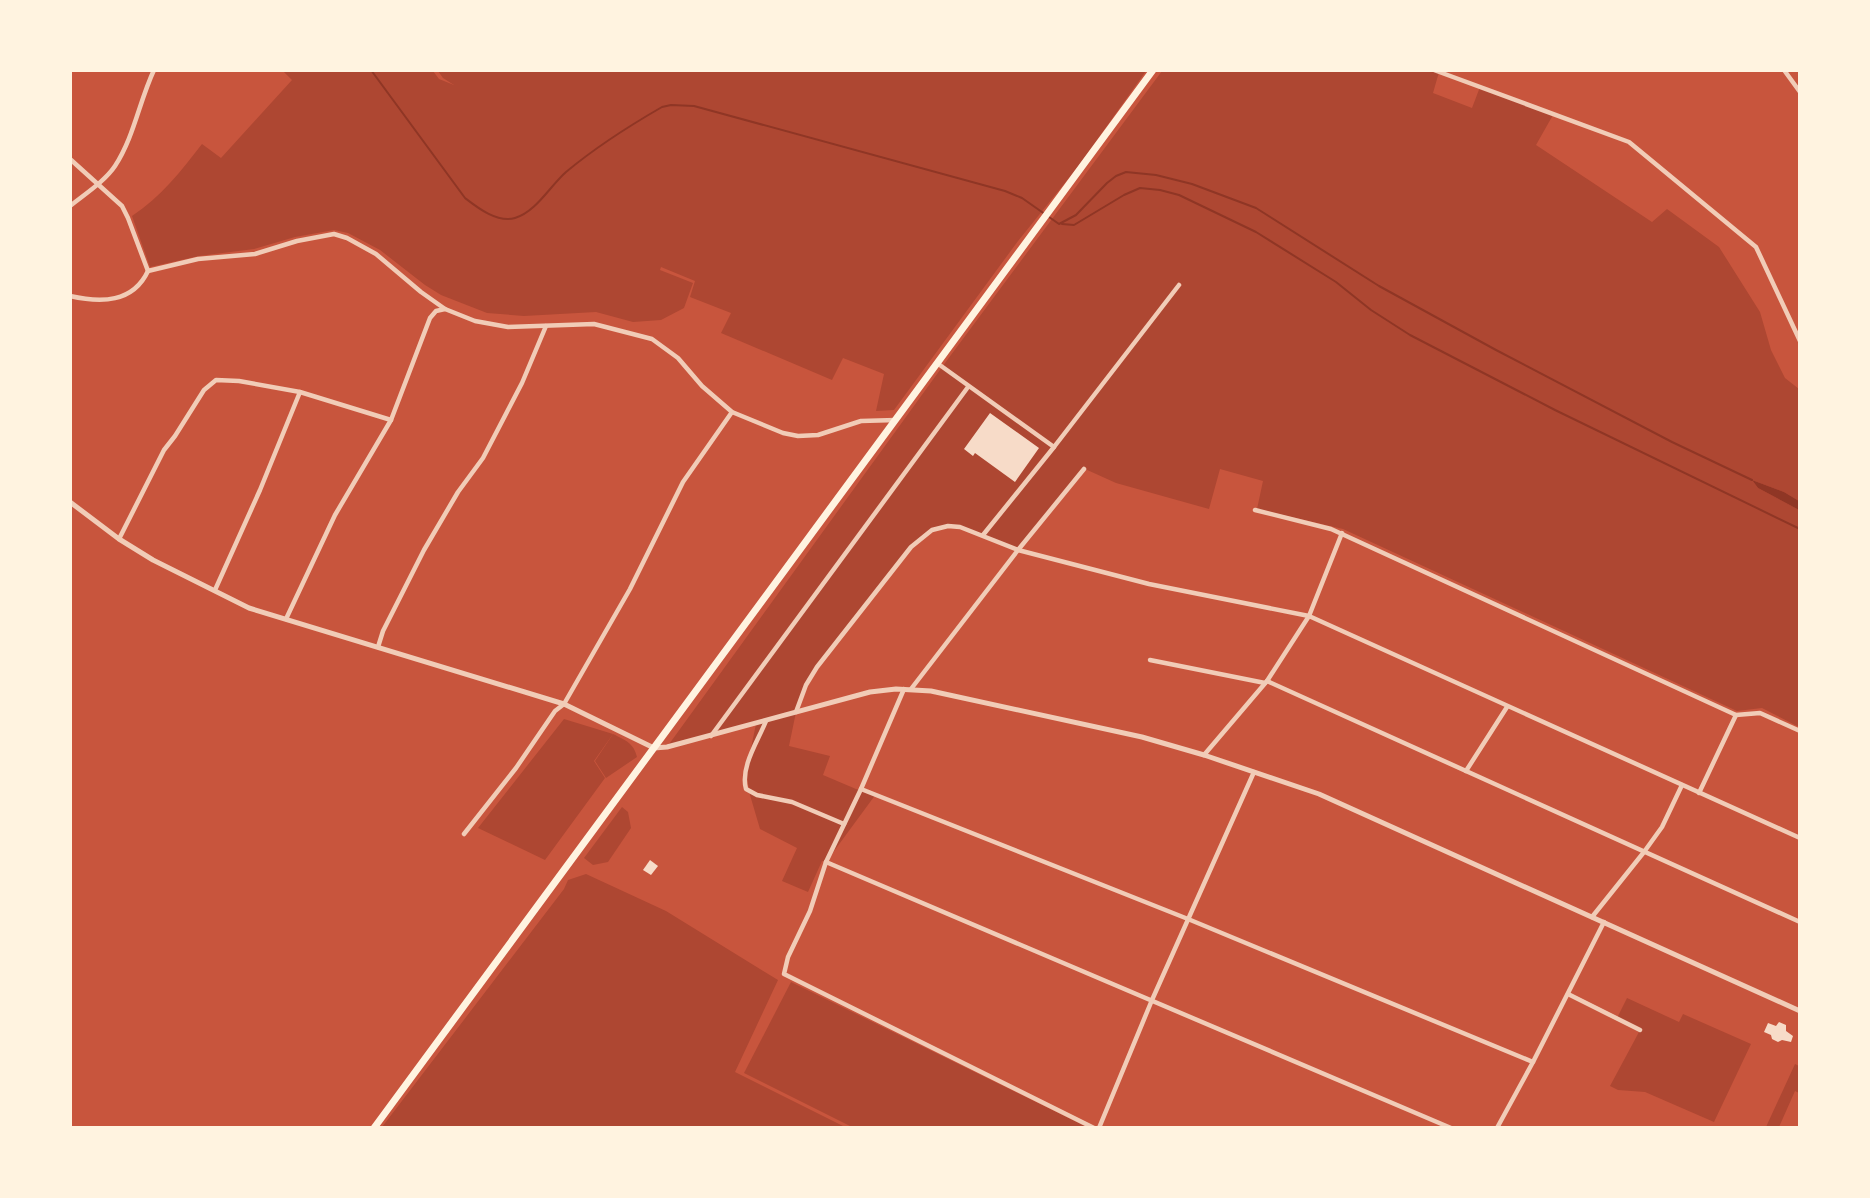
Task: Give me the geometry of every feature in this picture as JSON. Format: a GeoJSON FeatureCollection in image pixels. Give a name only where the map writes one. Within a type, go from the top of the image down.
{"type":"FeatureCollection","features":[{"type":"Feature","properties":{"kind":"highway"},"geometry":{"type":"LineString","coordinates":[[374,1128],[936,363],[1053,209],[1153,70]]}},
{"type":"Feature","properties":{"kind":"street"},"geometry":{"type":"LineString","coordinates":[[70,206],[114,168],[127,144],[153,70]]}},
{"type":"Feature","properties":{"kind":"street"},"geometry":{"type":"LineString","coordinates":[[1434,70],[1629,142],[1756,247],[1800,341]]}},
{"type":"Feature","properties":{"kind":"street"},"geometry":{"type":"LineString","coordinates":[[1784,70],[1800,92]]}},
{"type":"Feature","properties":{"kind":"street"},"geometry":{"type":"LineString","coordinates":[[70,159],[122,206],[148,271]]}},
{"type":"Feature","properties":{"kind":"street"},"geometry":{"type":"LineString","coordinates":[[70,297],[87,300],[113,300],[133,291],[148,271],[198,260],[255,254],[297,240],[334,234],[376,254],[445,309],[476,321],[499,326],[594,324],[652,339],[678,358],[702,386],[732,412],[762,426],[798,436],[828,433],[861,421],[896,420]]}},
{"type":"Feature","properties":{"kind":"street"},"geometry":{"type":"LineString","coordinates":[[983,535],[1179,285]]}},
{"type":"Feature","properties":{"kind":"street"},"geometry":{"type":"LineString","coordinates":[[286,619],[335,515],[391,420],[430,318],[436,311],[445,309]]}},
{"type":"Feature","properties":{"kind":"street"},"geometry":{"type":"LineString","coordinates":[[378,647],[383,631],[424,550],[458,492],[483,458],[522,383],[546,326]]}},
{"type":"Feature","properties":{"kind":"street"},"geometry":{"type":"LineString","coordinates":[[936,363],[1054,447]]}},
{"type":"Feature","properties":{"kind":"street"},"geometry":{"type":"LineString","coordinates":[[119,539],[164,450],[210,383],[216,380],[239,381],[300,392],[391,420]]}},
{"type":"Feature","properties":{"kind":"street"},"geometry":{"type":"LineString","coordinates":[[711,736],[968,387]]}},
{"type":"Feature","properties":{"kind":"street"},"geometry":{"type":"LineString","coordinates":[[215,590],[260,490],[300,392]]}},
{"type":"Feature","properties":{"kind":"street"},"geometry":{"type":"LineString","coordinates":[[464,834],[516,768],[555,711],[564,704],[630,589],[683,482],[732,412]]}},
{"type":"Feature","properties":{"kind":"street"},"geometry":{"type":"LineString","coordinates":[[911,689],[1018,550],[1084,469]]}},
{"type":"Feature","properties":{"kind":"street"},"geometry":{"type":"LineString","coordinates":[[70,502],[119,539],[153,560],[249,608],[564,704],[654,748],[711,736],[870,692],[911,689],[1142,737],[1204,755],[1319,794],[1800,1011]]}},
{"type":"Feature","properties":{"kind":"street"},"geometry":{"type":"LineString","coordinates":[[1255,510],[1316,524],[1342,533],[1736,715],[1760,713],[1800,731]]}},
{"type":"Feature","properties":{"kind":"street"},"geometry":{"type":"LineString","coordinates":[[796,712],[806,685],[816,667],[885,577],[922,536],[932,530],[948,526],[960,527],[1018,550],[1149,584],[1309,616],[1800,838]]}},
{"type":"Feature","properties":{"kind":"street"},"geometry":{"type":"LineString","coordinates":[[1204,755],[1266,682],[1309,616],[1342,533]]}},
{"type":"Feature","properties":{"kind":"street"},"geometry":{"type":"LineString","coordinates":[[1150,660],[1266,682],[1800,922]]}},
{"type":"Feature","properties":{"kind":"street"},"geometry":{"type":"LineString","coordinates":[[904,689],[861,789],[826,862],[810,910],[788,957],[784,974],[1094,1128]]}},
{"type":"Feature","properties":{"kind":"street"},"geometry":{"type":"LineString","coordinates":[[1466,771],[1507,707]]}},
{"type":"Feature","properties":{"kind":"street"},"geometry":{"type":"LineString","coordinates":[[1699,793],[1736,715]]}},
{"type":"Feature","properties":{"kind":"street"},"geometry":{"type":"LineString","coordinates":[[766,721],[747,767],[744,781],[746,789],[756,795],[792,802],[844,824]]}},
{"type":"Feature","properties":{"kind":"street"},"geometry":{"type":"LineString","coordinates":[[1099,1128],[1152,1000],[1254,772]]}},
{"type":"Feature","properties":{"kind":"street"},"geometry":{"type":"LineString","coordinates":[[1592,917],[1662,827],[1682,785]]}},
{"type":"Feature","properties":{"kind":"street"},"geometry":{"type":"LineString","coordinates":[[861,789],[1188,919],[1533,1062]]}},
{"type":"Feature","properties":{"kind":"street"},"geometry":{"type":"LineString","coordinates":[[826,862],[1451,1128]]}},
{"type":"Feature","properties":{"kind":"street"},"geometry":{"type":"LineString","coordinates":[[1497,1128],[1604,922]]}},
{"type":"Feature","properties":{"kind":"street"},"geometry":{"type":"LineString","coordinates":[[1568,994],[1640,1030]]}},
{"type":"Feature","properties":{"kind":"shaded area"},"geometry":{"type":"Polygon","coordinates":[[[283,71],[433,71],[439,79],[454,85],[443,78],[438,71],[1146,71],[1077,168],[1018,241],[894,410],[876,411],[884,374],[843,358],[832,380],[721,333],[731,313],[690,297],[695,281],[661,267],[660,270],[693,283],[684,308],[661,320],[633,322],[596,312],[524,316],[487,313],[441,295],[380,250],[348,233],[334,230],[295,237],[254,249],[199,256],[150,267],[132,216],[161,192],[202,144],[221,158],[292,80],[283,71]]]}},
{"type":"Feature","properties":{"kind":"shaded area"},"geometry":{"type":"Polygon","coordinates":[[[1162,71],[1439,72],[1433,93],[1472,108],[1480,87],[1553,115],[1536,145],[1652,222],[1667,209],[1719,247],[1760,312],[1771,350],[1785,378],[1799,389],[1799,501],[1784,492],[1752,480],[1758,488],[1799,510],[1799,727],[1762,708],[1737,711],[1343,529],[1257,509],[1263,481],[1220,469],[1209,509],[1116,483],[1085,469],[1018,550],[973,531],[948,526],[922,536],[817,667],[796,712],[789,746],[830,756],[823,775],[856,789],[876,794],[826,862],[822,861],[808,892],[782,881],[797,848],[760,829],[746,772],[756,724],[667,747],[945,363],[1162,71]]]}},
{"type":"Feature","properties":{"kind":"shaded area"},"geometry":{"type":"Polygon","coordinates":[[[1752,480],[1784,492],[1799,501],[1799,510],[1758,488],[1752,480]]]}},
{"type":"Feature","properties":{"kind":"shaded area"},"geometry":{"type":"Polygon","coordinates":[[[564,719],[613,734],[594,761],[605,778],[545,860],[478,828],[564,719]]]}},
{"type":"Feature","properties":{"kind":"shaded area"},"geometry":{"type":"Polygon","coordinates":[[[613,734],[631,745],[637,757],[606,778],[595,761],[613,734]]]}},
{"type":"Feature","properties":{"kind":"shaded area"},"geometry":{"type":"Polygon","coordinates":[[[622,807],[628,812],[631,828],[608,862],[593,865],[584,858],[622,807]]]}},
{"type":"Feature","properties":{"kind":"shaded area"},"geometry":{"type":"Polygon","coordinates":[[[586,874],[666,911],[778,980],[735,1072],[845,1127],[382,1127],[564,889],[568,880],[586,874]]]}},
{"type":"Feature","properties":{"kind":"shaded area"},"geometry":{"type":"Polygon","coordinates":[[[791,982],[1087,1127],[852,1127],[744,1073],[791,982]]]}},
{"type":"Feature","properties":{"kind":"shaded area"},"geometry":{"type":"Polygon","coordinates":[[[1627,998],[1679,1022],[1683,1014],[1751,1044],[1714,1122],[1645,1092],[1618,1090],[1610,1086],[1639,1032],[1616,1020],[1627,998]]]}},
{"type":"Feature","properties":{"kind":"shaded area"},"geometry":{"type":"Polygon","coordinates":[[[1795,1064],[1799,1066],[1799,1093],[1795,1091],[1779,1127],[1766,1127],[1795,1064]]]}},
{"type":"Feature","properties":{"kind":"building"},"geometry":{"type":"Polygon","coordinates":[[[990,413],[1039,448],[1015,482],[975,453],[973,456],[964,449],[990,413]]]}},
{"type":"Feature","properties":{"kind":"building"},"geometry":{"type":"Polygon","coordinates":[[[650,860],[658,866],[651,875],[643,870],[650,860]]]}},
{"type":"Feature","properties":{"kind":"building"},"geometry":{"type":"Polygon","coordinates":[[[1779,1022],[1786,1025],[1786,1031],[1793,1036],[1791,1042],[1782,1040],[1778,1042],[1764,1032],[1768,1023],[1776,1026],[1779,1022]]]}},
{"type":"Feature","properties":{"kind":"waterway"},"geometry":{"type":"LineString","coordinates":[[371,70],[465,198],[488,214],[508,219],[523,215],[530,210],[566,172],[613,137],[662,107],[671,105],[694,106],[1005,191],[1022,198],[1059,224],[1076,215],[1107,183],[1126,172],[1156,175],[1192,184],[1256,208],[1379,286],[1672,442],[1752,480]]}},
{"type":"Feature","properties":{"kind":"waterway"},"geometry":{"type":"LineString","coordinates":[[1062,224],[1074,225],[1140,188],[1179,195],[1256,232],[1336,282],[1371,310],[1410,335],[1555,410],[1800,529]]}}]}
